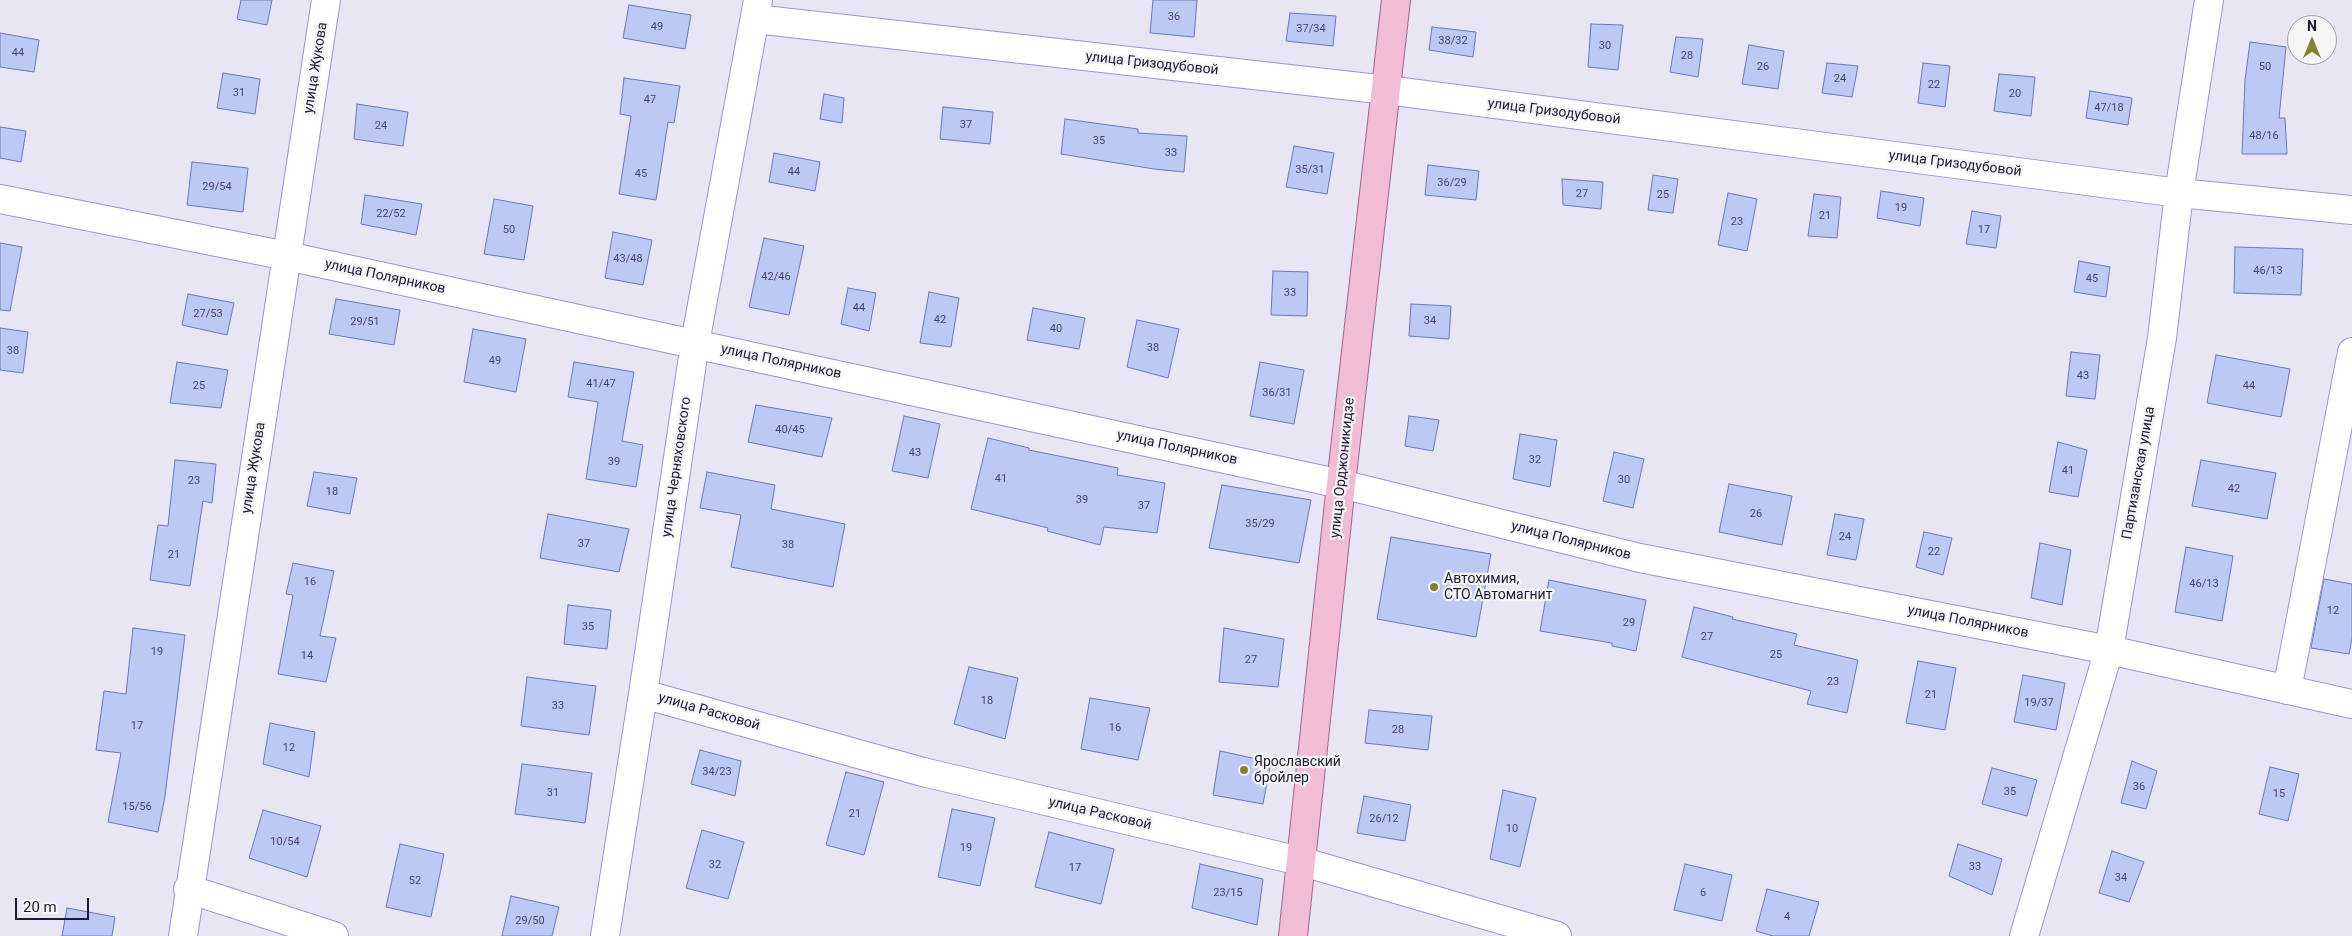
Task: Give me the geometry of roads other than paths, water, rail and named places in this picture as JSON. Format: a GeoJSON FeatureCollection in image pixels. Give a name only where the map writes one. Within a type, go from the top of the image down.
{"type":"FeatureCollection","features":[{"type":"Feature","properties":{"kind":"main road","name":"улица Орджоникидзе"},"geometry":{"type":"LineString","coordinates":[[1293,936],[1341,484],[1396,0]]}},
{"type":"Feature","properties":{"kind":"street","name":"улица Жукова"},"geometry":{"type":"LineString","coordinates":[[183,936],[188,889],[326,0]]}},
{"type":"Feature","properties":{"kind":"street","name":"Партизанская улица"},"geometry":{"type":"LineString","coordinates":[[2024,936],[2109,650],[2162,338],[2179,193],[2209,0]]}},
{"type":"Feature","properties":{"kind":"street","name":"улица Гризодубовой"},"geometry":{"type":"LineString","coordinates":[[756,10],[2179,193],[2352,210]]}},
{"type":"Feature","properties":{"kind":"street","name":"улица Черняховского"},"geometry":{"type":"LineString","coordinates":[[605,936],[644,694],[695,343],[756,10]]}},
{"type":"Feature","properties":{"kind":"street","name":"улица Полярников"},"geometry":{"type":"LineString","coordinates":[[0,199],[287,256],[1341,484],[1640,558],[2109,650],[2352,704]]}},
{"type":"Feature","properties":{"kind":"street"},"geometry":{"type":"LineString","coordinates":[[2287,690],[2352,352]]}},
{"type":"Feature","properties":{"kind":"street","name":"улица Расковой"},"geometry":{"type":"LineString","coordinates":[[644,694],[923,772],[1300,861],[1557,936]]}},
{"type":"Feature","properties":{"kind":"street"},"geometry":{"type":"LineString","coordinates":[[188,889],[334,936]]}},
{"type":"Feature","properties":{"kind":"place","name":"Автохимия, СТО Автомагнит"},"geometry":{"type":"Point","coordinates":[1434,587]}},
{"type":"Feature","properties":{"kind":"place","name":"Ярославский бройлер"},"geometry":{"type":"Point","coordinates":[1244,770]}}]}
